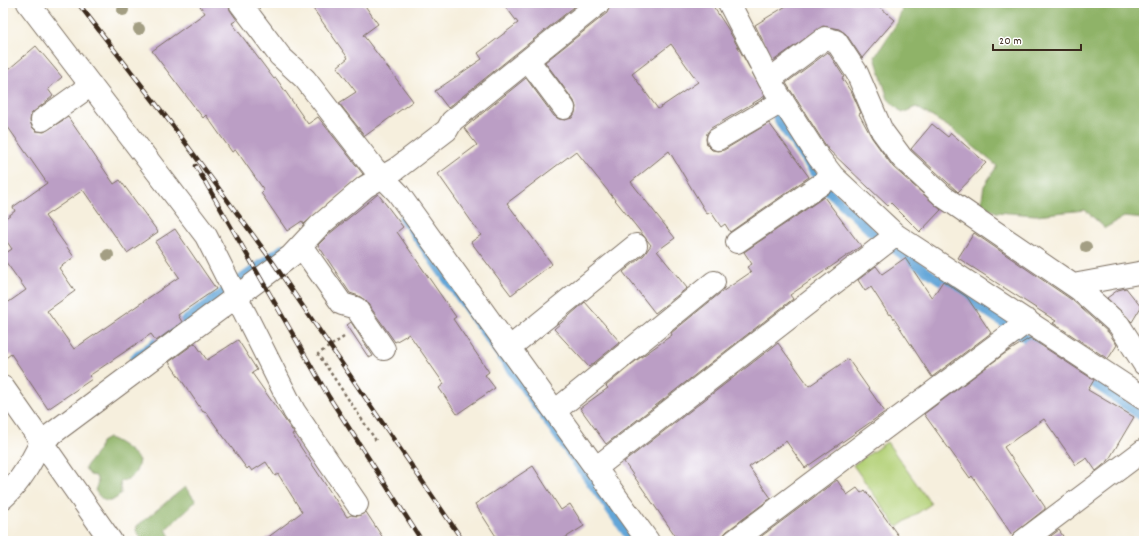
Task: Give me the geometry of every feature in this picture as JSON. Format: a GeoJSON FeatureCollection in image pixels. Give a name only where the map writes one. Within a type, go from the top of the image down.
{"type":"FeatureCollection","features":[{"type":"Feature","properties":{"kind":"street"},"geometry":{"type":"LineString","coordinates":[[28,3],[206,236],[294,411],[357,504]]}},
{"type":"Feature","properties":{"kind":"street"},"geometry":{"type":"LineString","coordinates":[[240,3],[280,56],[305,79],[374,168],[398,193],[509,348],[597,467],[648,541]]}},
{"type":"Feature","properties":{"kind":"street"},"geometry":{"type":"LineString","coordinates":[[3,498],[13,489],[32,462],[41,442],[233,288],[291,256],[319,226],[365,187],[396,169],[447,130],[452,121],[599,3]]}},
{"type":"Feature","properties":{"kind":"street"},"geometry":{"type":"LineString","coordinates":[[729,3],[769,80],[774,106],[819,158],[826,181],[890,240],[1019,328],[1144,398]]}},
{"type":"Feature","properties":{"kind":"street"},"geometry":{"type":"LineString","coordinates":[[769,80],[825,38],[836,41],[857,73],[882,131],[902,158],[944,197],[1073,285],[1118,326],[1144,364]]}},
{"type":"Feature","properties":{"kind":"street"},"geometry":{"type":"LineString","coordinates":[[528,60],[564,108]]}},
{"type":"Feature","properties":{"kind":"street"},"geometry":{"type":"LineString","coordinates":[[42,120],[91,85]]}},
{"type":"Feature","properties":{"kind":"street"},"geometry":{"type":"LineString","coordinates":[[718,139],[774,106]]}},
{"type":"Feature","properties":{"kind":"street"},"geometry":{"type":"LineString","coordinates":[[737,242],[826,181]]}},
{"type":"Feature","properties":{"kind":"street"},"geometry":{"type":"LineString","coordinates":[[597,467],[890,240]]}},
{"type":"Feature","properties":{"kind":"street"},"geometry":{"type":"LineString","coordinates":[[509,348],[636,245]]}},
{"type":"Feature","properties":{"kind":"street"},"geometry":{"type":"LineString","coordinates":[[301,246],[342,304],[356,308],[384,349]]}},
{"type":"Feature","properties":{"kind":"street"},"geometry":{"type":"LineString","coordinates":[[1073,285],[1144,272]]}},
{"type":"Feature","properties":{"kind":"street"},"geometry":{"type":"LineString","coordinates":[[555,411],[714,282]]}},
{"type":"Feature","properties":{"kind":"street"},"geometry":{"type":"LineString","coordinates":[[734,541],[1019,328]]}},
{"type":"Feature","properties":{"kind":"street"},"geometry":{"type":"LineString","coordinates":[[3,387],[111,541]]}},
{"type":"Feature","properties":{"kind":"street"},"geometry":{"type":"LineString","coordinates":[[1023,541],[1144,450]]}},
{"type":"Feature","properties":{"kind":"path"},"geometry":{"type":"LineString","coordinates":[[365,322],[318,354],[377,442]]}},
{"type":"Feature","properties":{"kind":"green space"},"geometry":{"type":"Polygon","coordinates":[[[904,3],[1144,3],[1144,219],[1124,217],[1105,228],[1085,210],[1036,215],[996,212],[981,204],[984,186],[997,166],[952,129],[916,107],[902,113],[888,99],[875,57],[897,23],[904,3]]]}},
{"type":"Feature","properties":{"kind":"green space"},"geometry":{"type":"Polygon","coordinates":[[[108,438],[125,447],[139,460],[134,475],[120,482],[121,494],[117,498],[110,501],[101,498],[95,490],[98,483],[96,476],[90,475],[85,468],[97,452],[101,442],[108,438]]]}},
{"type":"Feature","properties":{"kind":"green space"},"geometry":{"type":"Polygon","coordinates":[[[887,442],[931,504],[897,527],[853,465],[887,442]]]}},
{"type":"Feature","properties":{"kind":"green space"},"geometry":{"type":"Polygon","coordinates":[[[185,487],[196,501],[166,529],[172,541],[143,541],[136,531],[137,526],[185,487]]]}},
{"type":"Feature","properties":{"kind":"building"},"geometry":{"type":"Polygon","coordinates":[[[198,3],[228,3],[230,10],[237,20],[232,23],[274,79],[276,78],[308,124],[318,117],[363,174],[304,224],[302,221],[287,231],[261,193],[264,190],[236,150],[232,152],[206,115],[203,118],[152,51],[205,13],[198,3]]]}},
{"type":"Feature","properties":{"kind":"building"},"geometry":{"type":"Polygon","coordinates":[[[309,3],[363,3],[378,24],[363,35],[413,101],[365,136],[339,103],[356,92],[337,67],[348,58],[309,3]]]}},
{"type":"Feature","properties":{"kind":"building"},"geometry":{"type":"Polygon","coordinates":[[[503,3],[579,3],[448,108],[435,91],[482,59],[478,53],[518,23],[503,3]]]}},
{"type":"Feature","properties":{"kind":"building"},"geometry":{"type":"Polygon","coordinates":[[[611,3],[711,3],[728,29],[765,96],[711,128],[707,133],[707,145],[712,150],[724,150],[769,123],[809,177],[730,232],[725,224],[721,227],[711,212],[707,214],[669,151],[631,182],[675,238],[657,251],[687,288],[655,313],[623,272],[644,255],[651,245],[576,151],[507,203],[552,264],[511,295],[471,242],[481,235],[438,174],[477,145],[464,128],[526,78],[554,116],[565,120],[572,118],[576,107],[574,101],[545,62],[607,13],[611,3]],[[671,44],[632,74],[658,109],[698,82],[671,44]]]}},
{"type":"Feature","properties":{"kind":"building"},"geometry":{"type":"Polygon","coordinates":[[[791,3],[875,3],[895,20],[862,58],[846,34],[839,29],[823,26],[773,61],[755,25],[791,3]]]}},
{"type":"Feature","properties":{"kind":"building"},"geometry":{"type":"Polygon","coordinates":[[[36,46],[62,77],[48,89],[53,96],[31,114],[30,121],[32,127],[36,131],[44,132],[68,117],[114,184],[120,180],[158,232],[127,253],[83,190],[45,216],[74,257],[59,268],[75,291],[47,311],[74,349],[179,277],[155,242],[175,229],[216,289],[178,315],[182,322],[156,341],[151,334],[89,376],[92,379],[48,409],[11,354],[3,360],[3,306],[26,290],[3,258],[3,255],[12,249],[3,236],[3,220],[15,211],[13,207],[47,183],[3,120],[3,74],[36,46]]]}},
{"type":"Feature","properties":{"kind":"building"},"geometry":{"type":"Polygon","coordinates":[[[828,52],[844,77],[842,78],[853,95],[861,113],[859,114],[872,138],[893,167],[941,210],[920,232],[891,203],[888,206],[828,149],[786,83],[828,52]]]}},
{"type":"Feature","properties":{"kind":"building"},"geometry":{"type":"Polygon","coordinates":[[[932,124],[948,137],[951,133],[986,163],[958,192],[911,149],[932,124]]]}},
{"type":"Feature","properties":{"kind":"building"},"geometry":{"type":"Polygon","coordinates":[[[378,194],[403,227],[397,232],[456,317],[453,319],[489,372],[485,375],[495,388],[457,414],[439,388],[444,384],[409,334],[395,342],[366,301],[359,296],[350,293],[318,245],[378,194]]]}},
{"type":"Feature","properties":{"kind":"building"},"geometry":{"type":"Polygon","coordinates":[[[824,197],[861,246],[790,295],[793,299],[606,444],[580,408],[608,388],[606,386],[637,360],[672,335],[671,333],[719,294],[751,272],[747,267],[752,264],[744,252],[824,197]]]}},
{"type":"Feature","properties":{"kind":"building"},"geometry":{"type":"Polygon","coordinates":[[[974,233],[1072,300],[1109,333],[1117,345],[1108,359],[1053,323],[1056,321],[958,258],[974,233]]]}},
{"type":"Feature","properties":{"kind":"building"},"geometry":{"type":"Polygon","coordinates":[[[905,258],[932,298],[943,281],[967,297],[991,333],[932,377],[891,314],[889,315],[871,287],[865,291],[858,280],[876,266],[882,274],[905,258]]]}},
{"type":"Feature","properties":{"kind":"building"},"geometry":{"type":"Polygon","coordinates":[[[1126,288],[1141,307],[1132,322],[1107,298],[1118,290],[1126,288]]]}},
{"type":"Feature","properties":{"kind":"building"},"geometry":{"type":"Polygon","coordinates":[[[585,302],[620,342],[589,367],[554,329],[585,302]]]}},
{"type":"Feature","properties":{"kind":"building"},"geometry":{"type":"Polygon","coordinates":[[[351,322],[373,356],[369,358],[347,325],[351,322]]]}},
{"type":"Feature","properties":{"kind":"building"},"geometry":{"type":"Polygon","coordinates":[[[1030,338],[1094,380],[1088,390],[1134,417],[1108,461],[1096,471],[1087,458],[1076,465],[1044,419],[1004,447],[1045,507],[1045,509],[1012,535],[972,476],[970,478],[924,414],[1004,354],[1030,338]]]}},
{"type":"Feature","properties":{"kind":"building"},"geometry":{"type":"Polygon","coordinates":[[[238,340],[257,370],[252,373],[294,433],[292,434],[347,517],[351,515],[358,516],[366,512],[385,541],[263,541],[302,512],[278,474],[275,476],[266,462],[252,471],[249,467],[247,469],[205,411],[203,412],[169,362],[195,343],[207,360],[238,340]]]}},
{"type":"Feature","properties":{"kind":"building"},"geometry":{"type":"Polygon","coordinates":[[[778,343],[809,386],[848,359],[885,412],[805,468],[786,441],[749,467],[771,498],[727,531],[718,541],[679,541],[624,462],[778,343]]]}},
{"type":"Feature","properties":{"kind":"building"},"geometry":{"type":"Polygon","coordinates":[[[533,466],[561,510],[570,504],[584,526],[560,541],[499,541],[475,504],[533,466]]]}},
{"type":"Feature","properties":{"kind":"building"},"geometry":{"type":"Polygon","coordinates":[[[837,480],[847,495],[857,488],[861,493],[865,490],[902,541],[755,541],[837,480]]]}},
{"type":"Feature","properties":{"kind":"building"},"geometry":{"type":"Polygon","coordinates":[[[1059,530],[1066,541],[1044,541],[1059,530]]]}},
{"type":"Feature","properties":{"kind":"waterway"},"geometry":{"type":"LineString","coordinates":[[759,85],[783,128],[825,188],[870,231],[901,254],[1037,346]]}},
{"type":"Feature","properties":{"kind":"waterway"},"geometry":{"type":"LineString","coordinates":[[403,218],[632,541]]}},
{"type":"Feature","properties":{"kind":"waterway"},"geometry":{"type":"LineString","coordinates":[[134,358],[283,248]]}},
{"type":"Feature","properties":{"kind":"waterway"},"geometry":{"type":"LineString","coordinates":[[1083,376],[1144,418]]}},
{"type":"Feature","properties":{"kind":"railway"},"geometry":{"type":"LineString","coordinates":[[78,3],[173,126],[272,261],[463,541]]}},
{"type":"Feature","properties":{"kind":"railway"},"geometry":{"type":"LineString","coordinates":[[196,166],[329,397],[422,541]]}}]}
